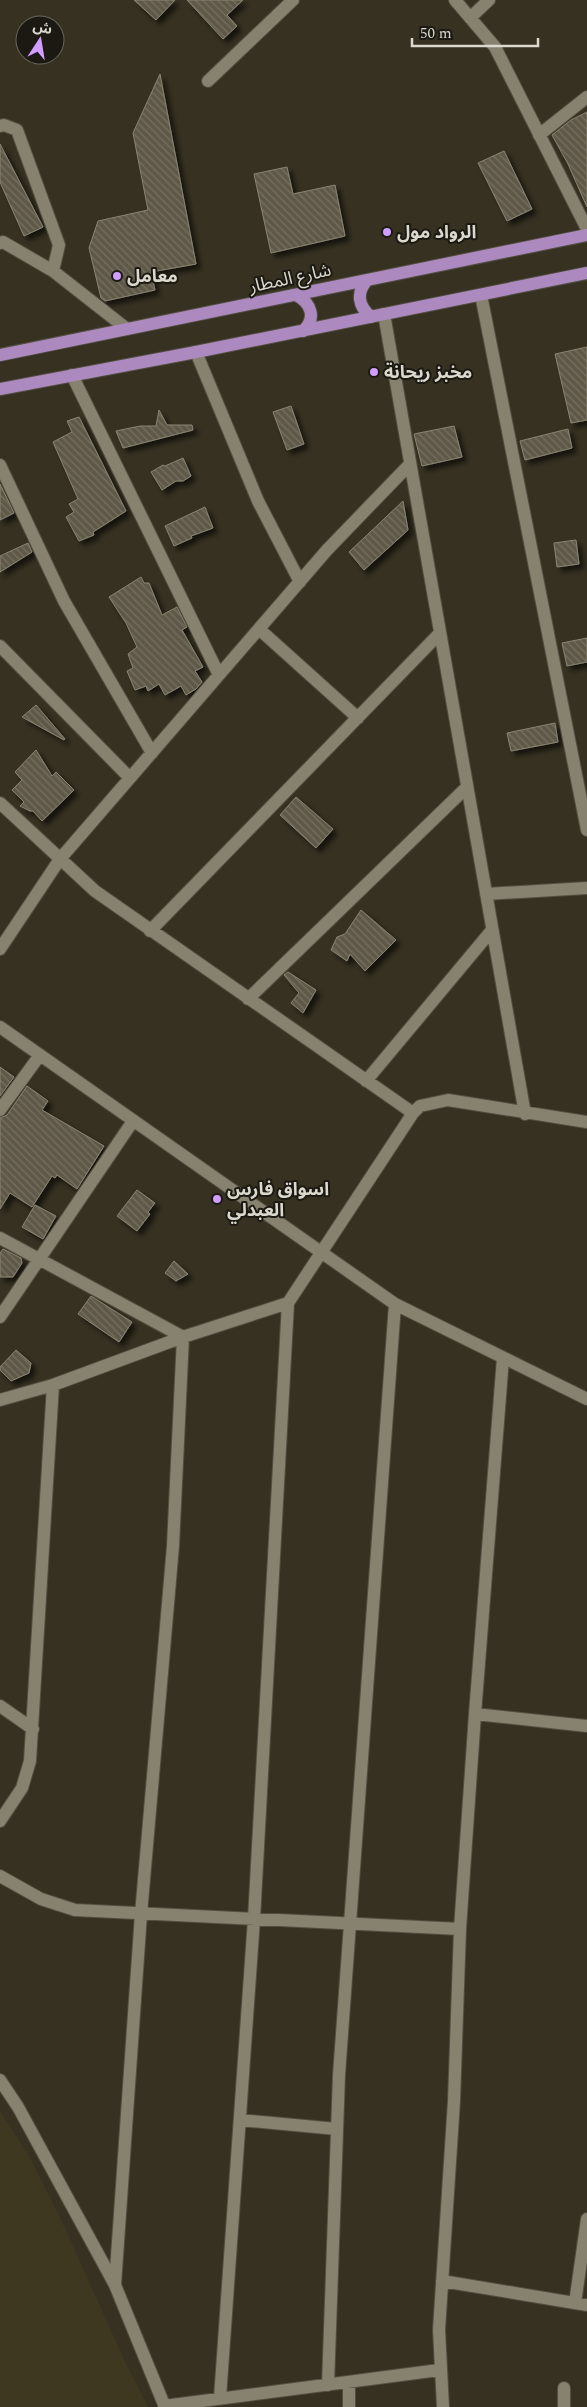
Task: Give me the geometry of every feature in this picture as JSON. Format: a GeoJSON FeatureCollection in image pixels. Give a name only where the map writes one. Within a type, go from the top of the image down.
{"type":"FeatureCollection","features":[{"type":"Feature","properties":{"kind":"main road","name":"شارع المطار"},"geometry":{"type":"LineString","coordinates":[[0,355],[587,235]]}},
{"type":"Feature","properties":{"kind":"main road"},"geometry":{"type":"LineString","coordinates":[[0,388],[196,352],[587,273]]}},
{"type":"Feature","properties":{"kind":"main road"},"geometry":{"type":"LineString","coordinates":[[367,280],[363,285],[359,298],[364,310],[377,316]]}},
{"type":"Feature","properties":{"kind":"main road"},"geometry":{"type":"LineString","coordinates":[[296,295],[306,302],[311,313],[311,320],[303,331]]}},
{"type":"Feature","properties":{"kind":"street"},"geometry":{"type":"LineString","coordinates":[[208,81],[293,0]]}},
{"type":"Feature","properties":{"kind":"street"},"geometry":{"type":"LineString","coordinates":[[455,0],[495,47],[587,228]]}},
{"type":"Feature","properties":{"kind":"street"},"geometry":{"type":"LineString","coordinates":[[470,18],[489,0]]}},
{"type":"Feature","properties":{"kind":"street"},"geometry":{"type":"LineString","coordinates":[[539,135],[587,97]]}},
{"type":"Feature","properties":{"kind":"street"},"geometry":{"type":"LineString","coordinates":[[0,126],[4,125],[17,130],[59,245],[52,271]]}},
{"type":"Feature","properties":{"kind":"street"},"geometry":{"type":"LineString","coordinates":[[1,240],[52,271],[127,329]]}},
{"type":"Feature","properties":{"kind":"street"},"geometry":{"type":"LineString","coordinates":[[481,295],[587,830]]}},
{"type":"Feature","properties":{"kind":"street"},"geometry":{"type":"LineString","coordinates":[[377,316],[410,464],[525,1114]]}},
{"type":"Feature","properties":{"kind":"street"},"geometry":{"type":"LineString","coordinates":[[196,352],[258,501],[300,582]]}},
{"type":"Feature","properties":{"kind":"street"},"geometry":{"type":"LineString","coordinates":[[72,375],[219,675]]}},
{"type":"Feature","properties":{"kind":"street"},"geometry":{"type":"LineString","coordinates":[[0,948],[60,859],[327,550],[410,464]]}},
{"type":"Feature","properties":{"kind":"street"},"geometry":{"type":"LineString","coordinates":[[0,465],[64,601],[152,753]]}},
{"type":"Feature","properties":{"kind":"street"},"geometry":{"type":"LineString","coordinates":[[259,629],[358,718]]}},
{"type":"Feature","properties":{"kind":"street"},"geometry":{"type":"LineString","coordinates":[[150,931],[440,633]]}},
{"type":"Feature","properties":{"kind":"street"},"geometry":{"type":"LineString","coordinates":[[0,646],[130,778]]}},
{"type":"Feature","properties":{"kind":"street"},"geometry":{"type":"LineString","coordinates":[[248,999],[467,787]]}},
{"type":"Feature","properties":{"kind":"street"},"geometry":{"type":"LineString","coordinates":[[0,803],[95,891],[413,1113]]}},
{"type":"Feature","properties":{"kind":"street"},"geometry":{"type":"LineString","coordinates":[[486,894],[587,888]]}},
{"type":"Feature","properties":{"kind":"street"},"geometry":{"type":"LineString","coordinates":[[366,1081],[492,930]]}},
{"type":"Feature","properties":{"kind":"street"},"geometry":{"type":"LineString","coordinates":[[0,1027],[395,1304],[587,1399]]}},
{"type":"Feature","properties":{"kind":"street"},"geometry":{"type":"LineString","coordinates":[[0,1110],[40,1056]]}},
{"type":"Feature","properties":{"kind":"street"},"geometry":{"type":"LineString","coordinates":[[220,2398],[254,1920],[288,1303],[413,1113],[420,1106],[448,1100],[525,1114],[587,1122]]}},
{"type":"Feature","properties":{"kind":"street"},"geometry":{"type":"LineString","coordinates":[[0,1317],[133,1121]]}},
{"type":"Feature","properties":{"kind":"street"},"geometry":{"type":"LineString","coordinates":[[0,1238],[183,1337]]}},
{"type":"Feature","properties":{"kind":"street"},"geometry":{"type":"LineString","coordinates":[[0,1400],[53,1385],[183,1337],[288,1303]]}},
{"type":"Feature","properties":{"kind":"street"},"geometry":{"type":"LineString","coordinates":[[328,2385],[337,2129],[395,1304]]}},
{"type":"Feature","properties":{"kind":"street"},"geometry":{"type":"LineString","coordinates":[[114,2285],[141,1914],[173,1546],[183,1337]]}},
{"type":"Feature","properties":{"kind":"street"},"geometry":{"type":"LineString","coordinates":[[443,2407],[439,2370],[439,2330],[454,2101],[460,1929],[475,1714],[504,1358]]}},
{"type":"Feature","properties":{"kind":"street"},"geometry":{"type":"LineString","coordinates":[[0,1822],[22,1788],[28,1773],[33,1729],[53,1385]]}},
{"type":"Feature","properties":{"kind":"street"},"geometry":{"type":"LineString","coordinates":[[0,1706],[33,1729]]}},
{"type":"Feature","properties":{"kind":"street"},"geometry":{"type":"LineString","coordinates":[[475,1714],[587,1726]]}},
{"type":"Feature","properties":{"kind":"street"},"geometry":{"type":"LineString","coordinates":[[0,1876],[41,1899],[75,1910],[460,1929]]}},
{"type":"Feature","properties":{"kind":"street"},"geometry":{"type":"LineString","coordinates":[[0,2080],[18,2107],[114,2285],[165,2406],[439,2370]]}},
{"type":"Feature","properties":{"kind":"street"},"geometry":{"type":"LineString","coordinates":[[240,2120],[337,2129]]}},
{"type":"Feature","properties":{"kind":"street"},"geometry":{"type":"LineString","coordinates":[[442,2281],[581,2304],[587,2220]]}},
{"type":"Feature","properties":{"kind":"street"},"geometry":{"type":"LineString","coordinates":[[349,2382],[349,2407]]}},
{"type":"Feature","properties":{"kind":"street"},"geometry":{"type":"LineString","coordinates":[[564,2388],[564,2407]]}},
{"type":"Feature","properties":{"kind":"shaded area"},"geometry":{"type":"Polygon","coordinates":[[[0,2111],[30,2158],[63,2224],[124,2360],[148,2407],[0,2407],[0,2111]]]}},
{"type":"Feature","properties":{"kind":"building"},"geometry":{"type":"Polygon","coordinates":[[[134,0],[175,0],[156,20],[134,0]]]}},
{"type":"Feature","properties":{"kind":"building"},"geometry":{"type":"Polygon","coordinates":[[[187,0],[243,0],[227,15],[237,26],[223,39],[187,0]]]}},
{"type":"Feature","properties":{"kind":"building"},"geometry":{"type":"Polygon","coordinates":[[[160,74],[196,264],[151,272],[155,290],[105,301],[101,298],[89,248],[98,221],[148,210],[133,133],[160,74]]]}},
{"type":"Feature","properties":{"kind":"building"},"geometry":{"type":"Polygon","coordinates":[[[587,112],[587,207],[568,164],[552,135],[571,120],[587,112]]]}},
{"type":"Feature","properties":{"kind":"building"},"geometry":{"type":"Polygon","coordinates":[[[0,144],[43,227],[24,236],[0,182],[0,144]]]}},
{"type":"Feature","properties":{"kind":"building"},"geometry":{"type":"Polygon","coordinates":[[[504,151],[532,209],[507,221],[478,163],[504,151]]]}},
{"type":"Feature","properties":{"kind":"building"},"geometry":{"type":"Polygon","coordinates":[[[287,167],[293,194],[335,185],[345,236],[271,253],[254,174],[287,167]]]}},
{"type":"Feature","properties":{"kind":"building"},"geometry":{"type":"Polygon","coordinates":[[[587,347],[587,420],[571,423],[555,354],[587,347]]]}},
{"type":"Feature","properties":{"kind":"building"},"geometry":{"type":"Polygon","coordinates":[[[291,406],[304,444],[287,450],[273,412],[291,406]]]}},
{"type":"Feature","properties":{"kind":"building"},"geometry":{"type":"Polygon","coordinates":[[[159,410],[167,425],[192,425],[193,430],[123,448],[116,431],[140,426],[156,426],[159,410]]]}},
{"type":"Feature","properties":{"kind":"building"},"geometry":{"type":"Polygon","coordinates":[[[79,417],[126,511],[93,532],[94,535],[79,541],[66,517],[74,512],[69,504],[78,499],[53,442],[72,432],[67,421],[79,417]]]}},
{"type":"Feature","properties":{"kind":"building"},"geometry":{"type":"Polygon","coordinates":[[[454,426],[462,457],[422,466],[414,434],[454,426]]]}},
{"type":"Feature","properties":{"kind":"building"},"geometry":{"type":"Polygon","coordinates":[[[568,429],[572,448],[525,460],[520,441],[568,429]]]}},
{"type":"Feature","properties":{"kind":"building"},"geometry":{"type":"Polygon","coordinates":[[[183,458],[191,476],[183,481],[176,481],[162,490],[151,472],[163,465],[165,466],[183,458]]]}},
{"type":"Feature","properties":{"kind":"building"},"geometry":{"type":"Polygon","coordinates":[[[0,484],[14,513],[0,520],[0,484]]]}},
{"type":"Feature","properties":{"kind":"building"},"geometry":{"type":"Polygon","coordinates":[[[403,501],[408,530],[364,570],[349,552],[403,501]]]}},
{"type":"Feature","properties":{"kind":"building"},"geometry":{"type":"Polygon","coordinates":[[[205,507],[213,528],[191,536],[192,538],[174,546],[165,526],[205,507]]]}},
{"type":"Feature","properties":{"kind":"building"},"geometry":{"type":"Polygon","coordinates":[[[576,540],[579,564],[557,567],[554,543],[576,540]]]}},
{"type":"Feature","properties":{"kind":"building"},"geometry":{"type":"Polygon","coordinates":[[[28,543],[32,552],[0,572],[0,556],[28,543]]]}},
{"type":"Feature","properties":{"kind":"building"},"geometry":{"type":"Polygon","coordinates":[[[141,577],[144,583],[149,583],[162,615],[177,607],[187,627],[182,630],[203,667],[195,671],[202,682],[196,689],[186,695],[181,686],[165,695],[159,684],[148,691],[146,686],[135,690],[127,671],[133,668],[128,654],[137,647],[126,623],[109,597],[141,577]]]}},
{"type":"Feature","properties":{"kind":"building"},"geometry":{"type":"Polygon","coordinates":[[[587,638],[587,662],[567,666],[562,643],[587,638]]]}},
{"type":"Feature","properties":{"kind":"building"},"geometry":{"type":"Polygon","coordinates":[[[36,705],[65,739],[64,740],[22,717],[36,705]]]}},
{"type":"Feature","properties":{"kind":"building"},"geometry":{"type":"Polygon","coordinates":[[[555,723],[558,742],[511,751],[507,733],[555,723]]]}},
{"type":"Feature","properties":{"kind":"building"},"geometry":{"type":"Polygon","coordinates":[[[36,750],[52,776],[56,772],[74,790],[42,821],[33,811],[20,806],[24,802],[12,790],[22,780],[15,772],[36,750]]]}},
{"type":"Feature","properties":{"kind":"building"},"geometry":{"type":"Polygon","coordinates":[[[296,797],[333,829],[316,848],[280,815],[296,797]]]}},
{"type":"Feature","properties":{"kind":"building"},"geometry":{"type":"Polygon","coordinates":[[[361,910],[396,940],[365,971],[350,954],[347,961],[331,950],[337,937],[345,934],[361,910]]]}},
{"type":"Feature","properties":{"kind":"building"},"geometry":{"type":"Polygon","coordinates":[[[288,972],[316,990],[303,1013],[291,1003],[299,993],[284,975],[288,972]]]}},
{"type":"Feature","properties":{"kind":"building"},"geometry":{"type":"Polygon","coordinates":[[[0,1067],[14,1077],[0,1096],[0,1067]]]}},
{"type":"Feature","properties":{"kind":"building"},"geometry":{"type":"Polygon","coordinates":[[[27,1086],[48,1101],[42,1110],[104,1146],[77,1189],[57,1175],[55,1178],[52,1176],[32,1207],[10,1193],[0,1209],[0,1118],[7,1115],[27,1086]]]}},
{"type":"Feature","properties":{"kind":"building"},"geometry":{"type":"Polygon","coordinates":[[[137,1190],[155,1203],[148,1212],[150,1214],[137,1231],[117,1216],[137,1190]]]}},
{"type":"Feature","properties":{"kind":"building"},"geometry":{"type":"Polygon","coordinates":[[[35,1205],[56,1216],[43,1239],[22,1227],[35,1205]]]}},
{"type":"Feature","properties":{"kind":"building"},"geometry":{"type":"Polygon","coordinates":[[[3,1249],[21,1258],[22,1263],[13,1277],[0,1277],[0,1253],[3,1249]]]}},
{"type":"Feature","properties":{"kind":"building"},"geometry":{"type":"Polygon","coordinates":[[[174,1261],[188,1274],[176,1281],[165,1273],[174,1261]]]}},
{"type":"Feature","properties":{"kind":"building"},"geometry":{"type":"Polygon","coordinates":[[[91,1296],[132,1322],[119,1342],[78,1314],[91,1296]]]}},
{"type":"Feature","properties":{"kind":"building"},"geometry":{"type":"Polygon","coordinates":[[[16,1350],[31,1363],[29,1373],[11,1381],[0,1370],[0,1367],[16,1350]]]}},
{"type":"Feature","properties":{"kind":"place","name":"الرواد مول"},"geometry":{"type":"Point","coordinates":[387,232]}},
{"type":"Feature","properties":{"kind":"place","name":"معامل"},"geometry":{"type":"Point","coordinates":[117,276]}},
{"type":"Feature","properties":{"kind":"place","name":"مخبز ريحانة"},"geometry":{"type":"Point","coordinates":[374,372]}},
{"type":"Feature","properties":{"kind":"place","name":"اسواق فارس العبدلي"},"geometry":{"type":"Point","coordinates":[217,1199]}}]}
